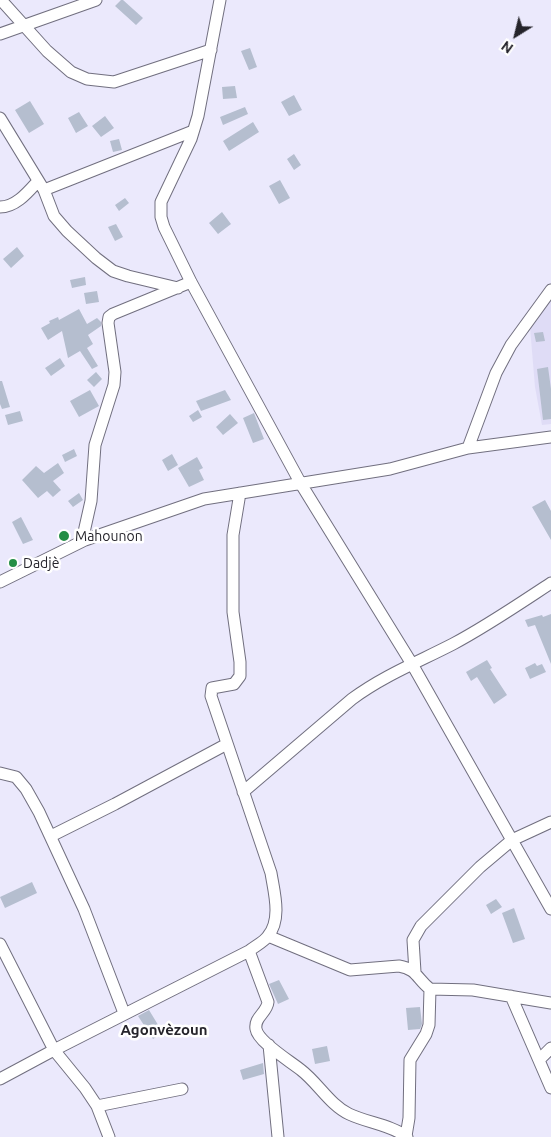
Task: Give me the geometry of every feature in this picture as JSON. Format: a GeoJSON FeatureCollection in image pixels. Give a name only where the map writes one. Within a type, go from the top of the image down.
{"type":"FeatureCollection","features":[{"type":"Feature","properties":{"kind":"street"},"geometry":{"type":"LineString","coordinates":[[1,0],[47,51],[71,72],[96,82],[114,82],[211,50]]}},
{"type":"Feature","properties":{"kind":"street"},"geometry":{"type":"LineString","coordinates":[[0,34],[96,0]]}},
{"type":"Feature","properties":{"kind":"street"},"geometry":{"type":"LineString","coordinates":[[220,0],[198,116],[161,202],[160,209],[164,227],[301,484],[412,664],[551,909]]}},
{"type":"Feature","properties":{"kind":"street"},"geometry":{"type":"LineString","coordinates":[[0,118],[41,185],[54,216],[67,231],[96,258],[113,270],[128,276],[178,288]]}},
{"type":"Feature","properties":{"kind":"street"},"geometry":{"type":"LineString","coordinates":[[0,207],[5,207],[19,200],[41,185],[193,131]]}},
{"type":"Feature","properties":{"kind":"street"},"geometry":{"type":"LineString","coordinates":[[82,541],[91,501],[95,445],[114,385],[115,372],[108,323],[110,317],[113,314],[192,282]]}},
{"type":"Feature","properties":{"kind":"street"},"geometry":{"type":"LineString","coordinates":[[468,448],[496,373],[512,345],[551,290]]}},
{"type":"Feature","properties":{"kind":"street"},"geometry":{"type":"LineString","coordinates":[[0,582],[82,541],[204,499],[390,469],[468,448],[550,440]]}},
{"type":"Feature","properties":{"kind":"street"},"geometry":{"type":"LineString","coordinates":[[0,1080],[124,1013],[249,951],[268,936],[274,924],[276,898],[272,873],[211,696],[212,688],[234,684],[240,676],[240,662],[233,612],[233,592],[234,535],[240,493]]}},
{"type":"Feature","properties":{"kind":"street"},"geometry":{"type":"LineString","coordinates":[[243,792],[352,699],[370,686],[454,644],[495,620],[551,583]]}},
{"type":"Feature","properties":{"kind":"street"},"geometry":{"type":"LineString","coordinates":[[51,836],[226,744]]}},
{"type":"Feature","properties":{"kind":"street"},"geometry":{"type":"LineString","coordinates":[[0,773],[16,777],[26,789],[51,836],[84,909],[124,1013]]}},
{"type":"Feature","properties":{"kind":"street"},"geometry":{"type":"LineString","coordinates":[[415,972],[413,940],[416,933],[455,892],[512,840],[551,822]]}},
{"type":"Feature","properties":{"kind":"street"},"geometry":{"type":"LineString","coordinates":[[249,951],[268,1002],[266,1011],[257,1020],[256,1030],[261,1039],[304,1072],[344,1111],[406,1136],[409,1118],[408,1067],[429,1025],[430,989],[415,972],[406,967],[350,970],[268,936]]}},
{"type":"Feature","properties":{"kind":"street"},"geometry":{"type":"LineString","coordinates":[[0,944],[54,1050],[72,1070],[97,1106],[110,1137]]}},
{"type":"Feature","properties":{"kind":"street"},"geometry":{"type":"LineString","coordinates":[[430,989],[473,990],[551,1003]]}},
{"type":"Feature","properties":{"kind":"street"},"geometry":{"type":"LineString","coordinates":[[511,996],[551,1088]]}},
{"type":"Feature","properties":{"kind":"street"},"geometry":{"type":"LineString","coordinates":[[269,1045],[278,1137]]}},
{"type":"Feature","properties":{"kind":"street"},"geometry":{"type":"LineString","coordinates":[[539,1060],[551,1048]]}},
{"type":"Feature","properties":{"kind":"street"},"geometry":{"type":"LineString","coordinates":[[97,1106],[182,1089]]}},
{"type":"Feature","properties":{"kind":"shaded area"},"geometry":{"type":"Polygon","coordinates":[[[551,295],[551,424],[542,425],[535,387],[530,327],[551,295]]]}},
{"type":"Feature","properties":{"kind":"building"},"geometry":{"type":"Polygon","coordinates":[[[121,0],[143,18],[136,25],[115,6],[121,0]]]}},
{"type":"Feature","properties":{"kind":"building"},"geometry":{"type":"Polygon","coordinates":[[[250,48],[257,67],[249,70],[241,51],[250,48]]]}},
{"type":"Feature","properties":{"kind":"building"},"geometry":{"type":"Polygon","coordinates":[[[235,86],[237,98],[223,99],[222,87],[235,86]]]}},
{"type":"Feature","properties":{"kind":"building"},"geometry":{"type":"Polygon","coordinates":[[[294,95],[302,110],[289,116],[281,102],[294,95]]]}},
{"type":"Feature","properties":{"kind":"building"},"geometry":{"type":"Polygon","coordinates":[[[30,101],[44,124],[29,133],[15,110],[30,101]]]}},
{"type":"Feature","properties":{"kind":"building"},"geometry":{"type":"Polygon","coordinates":[[[245,107],[248,114],[223,125],[220,117],[245,107]]]}},
{"type":"Feature","properties":{"kind":"building"},"geometry":{"type":"Polygon","coordinates":[[[79,112],[88,126],[76,133],[68,118],[79,112]]]}},
{"type":"Feature","properties":{"kind":"building"},"geometry":{"type":"Polygon","coordinates":[[[105,116],[114,128],[101,137],[92,126],[105,116]]]}},
{"type":"Feature","properties":{"kind":"building"},"geometry":{"type":"Polygon","coordinates":[[[253,122],[259,132],[229,151],[223,141],[253,122]]]}},
{"type":"Feature","properties":{"kind":"building"},"geometry":{"type":"Polygon","coordinates":[[[119,139],[122,150],[113,152],[110,141],[119,139]]]}},
{"type":"Feature","properties":{"kind":"building"},"geometry":{"type":"Polygon","coordinates":[[[294,154],[301,165],[294,170],[287,159],[294,154]]]}},
{"type":"Feature","properties":{"kind":"building"},"geometry":{"type":"Polygon","coordinates":[[[280,180],[290,198],[279,204],[269,186],[280,180]]]}},
{"type":"Feature","properties":{"kind":"building"},"geometry":{"type":"Polygon","coordinates":[[[125,198],[129,203],[119,211],[115,205],[125,198]]]}},
{"type":"Feature","properties":{"kind":"building"},"geometry":{"type":"Polygon","coordinates":[[[222,212],[231,224],[218,234],[209,223],[222,212]]]}},
{"type":"Feature","properties":{"kind":"building"},"geometry":{"type":"Polygon","coordinates":[[[116,224],[123,237],[115,241],[108,227],[116,224]]]}},
{"type":"Feature","properties":{"kind":"building"},"geometry":{"type":"Polygon","coordinates":[[[17,247],[24,256],[11,268],[3,259],[17,247]]]}},
{"type":"Feature","properties":{"kind":"building"},"geometry":{"type":"Polygon","coordinates":[[[85,277],[86,285],[72,288],[70,280],[85,277]]]}},
{"type":"Feature","properties":{"kind":"building"},"geometry":{"type":"Polygon","coordinates":[[[97,291],[99,302],[86,304],[84,293],[97,291]]]}},
{"type":"Feature","properties":{"kind":"building"},"geometry":{"type":"Polygon","coordinates":[[[79,309],[87,324],[97,318],[101,322],[101,326],[88,335],[93,344],[87,348],[98,366],[92,369],[80,351],[68,358],[62,331],[48,340],[41,328],[50,323],[49,321],[58,317],[59,320],[79,309]]]}},
{"type":"Feature","properties":{"kind":"building"},"geometry":{"type":"Polygon","coordinates":[[[543,332],[545,341],[536,342],[534,333],[543,332]]]}},
{"type":"Feature","properties":{"kind":"building"},"geometry":{"type":"Polygon","coordinates":[[[60,358],[65,366],[51,376],[45,368],[60,358]]]}},
{"type":"Feature","properties":{"kind":"building"},"geometry":{"type":"Polygon","coordinates":[[[548,367],[551,389],[551,419],[543,420],[537,369],[548,367]]]}},
{"type":"Feature","properties":{"kind":"building"},"geometry":{"type":"Polygon","coordinates":[[[96,372],[102,379],[94,387],[87,380],[96,372]]]}},
{"type":"Feature","properties":{"kind":"building"},"geometry":{"type":"Polygon","coordinates":[[[0,381],[2,381],[10,407],[2,409],[0,404],[0,381]]]}},
{"type":"Feature","properties":{"kind":"building"},"geometry":{"type":"Polygon","coordinates":[[[90,390],[99,406],[79,417],[70,401],[90,390]]]}},
{"type":"Feature","properties":{"kind":"building"},"geometry":{"type":"Polygon","coordinates":[[[225,390],[231,400],[201,411],[196,401],[225,390]]]}},
{"type":"Feature","properties":{"kind":"building"},"geometry":{"type":"Polygon","coordinates":[[[198,410],[202,417],[193,422],[189,416],[198,410]]]}},
{"type":"Feature","properties":{"kind":"building"},"geometry":{"type":"Polygon","coordinates":[[[20,411],[23,421],[8,425],[5,415],[20,411]]]}},
{"type":"Feature","properties":{"kind":"building"},"geometry":{"type":"Polygon","coordinates":[[[254,413],[264,439],[253,443],[243,418],[254,413]]]}},
{"type":"Feature","properties":{"kind":"building"},"geometry":{"type":"Polygon","coordinates":[[[230,414],[238,423],[223,435],[216,427],[230,414]]]}},
{"type":"Feature","properties":{"kind":"building"},"geometry":{"type":"Polygon","coordinates":[[[74,449],[77,456],[65,462],[62,455],[74,449]]]}},
{"type":"Feature","properties":{"kind":"building"},"geometry":{"type":"Polygon","coordinates":[[[172,454],[178,465],[168,471],[162,460],[172,454]]]}},
{"type":"Feature","properties":{"kind":"building"},"geometry":{"type":"Polygon","coordinates":[[[197,457],[203,468],[199,470],[204,480],[189,487],[178,468],[197,457]]]}},
{"type":"Feature","properties":{"kind":"building"},"geometry":{"type":"Polygon","coordinates":[[[58,463],[64,473],[53,481],[61,490],[53,497],[47,491],[38,498],[22,480],[36,466],[44,473],[58,463]]]}},
{"type":"Feature","properties":{"kind":"building"},"geometry":{"type":"Polygon","coordinates":[[[79,493],[83,500],[73,507],[68,501],[79,493]]]}},
{"type":"Feature","properties":{"kind":"building"},"geometry":{"type":"Polygon","coordinates":[[[545,500],[551,511],[551,540],[532,507],[545,500]]]}},
{"type":"Feature","properties":{"kind":"building"},"geometry":{"type":"Polygon","coordinates":[[[21,517],[33,540],[23,544],[12,522],[21,517]]]}},
{"type":"Feature","properties":{"kind":"building"},"geometry":{"type":"Polygon","coordinates":[[[551,614],[551,664],[535,625],[528,627],[525,620],[551,614]]]}},
{"type":"Feature","properties":{"kind":"building"},"geometry":{"type":"Polygon","coordinates":[[[487,660],[492,668],[490,669],[507,695],[494,704],[477,677],[471,681],[466,672],[487,660]]]}},
{"type":"Feature","properties":{"kind":"building"},"geometry":{"type":"Polygon","coordinates":[[[535,663],[537,666],[542,664],[546,672],[530,679],[525,668],[535,663]]]}},
{"type":"Feature","properties":{"kind":"building"},"geometry":{"type":"Polygon","coordinates":[[[32,882],[37,893],[5,908],[0,897],[32,882]]]}},
{"type":"Feature","properties":{"kind":"building"},"geometry":{"type":"Polygon","coordinates":[[[496,899],[502,907],[491,914],[486,905],[496,899]]]}},
{"type":"Feature","properties":{"kind":"building"},"geometry":{"type":"Polygon","coordinates":[[[514,908],[525,939],[513,943],[502,913],[514,908]]]}},
{"type":"Feature","properties":{"kind":"building"},"geometry":{"type":"Polygon","coordinates":[[[279,980],[289,999],[278,1004],[269,984],[279,980]]]}},
{"type":"Feature","properties":{"kind":"building"},"geometry":{"type":"Polygon","coordinates":[[[420,1007],[422,1024],[420,1029],[408,1030],[406,1008],[420,1007]]]}},
{"type":"Feature","properties":{"kind":"building"},"geometry":{"type":"Polygon","coordinates":[[[149,1010],[163,1033],[153,1039],[138,1016],[149,1010]]]}},
{"type":"Feature","properties":{"kind":"building"},"geometry":{"type":"Polygon","coordinates":[[[327,1046],[330,1061],[315,1064],[312,1049],[327,1046]]]}},
{"type":"Feature","properties":{"kind":"building"},"geometry":{"type":"Polygon","coordinates":[[[263,1063],[264,1074],[243,1080],[240,1070],[263,1063]]]}},
{"type":"Feature","properties":{"kind":"place","name":"Mahounon"},"geometry":{"type":"Point","coordinates":[64,536]}},
{"type":"Feature","properties":{"kind":"place","name":"Dadjè"},"geometry":{"type":"Point","coordinates":[13,563]}},
{"type":"Feature","properties":{"kind":"district","name":"Agonvèzoun"},"geometry":{"type":"Point","coordinates":[164,1030]}}]}
